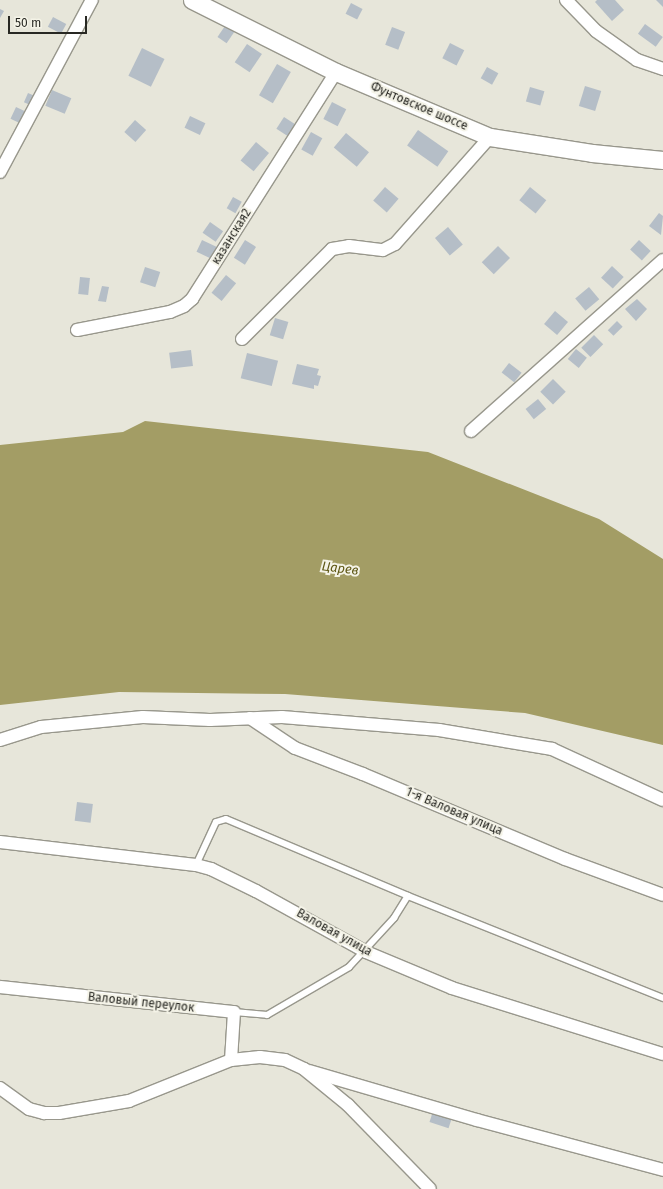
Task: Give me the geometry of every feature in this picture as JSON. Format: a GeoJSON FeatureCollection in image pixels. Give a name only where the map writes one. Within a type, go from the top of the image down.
{"type":"FeatureCollection","features":[{"type":"Feature","properties":{"kind":"street"},"geometry":{"type":"LineString","coordinates":[[0,172],[92,0]]}},
{"type":"Feature","properties":{"kind":"street","name":"Фунтовское шоссе"},"geometry":{"type":"LineString","coordinates":[[192,0],[336,72],[490,137],[592,153],[663,160]]}},
{"type":"Feature","properties":{"kind":"street"},"geometry":{"type":"LineString","coordinates":[[566,0],[596,31],[637,60],[663,70]]}},
{"type":"Feature","properties":{"kind":"street","name":"казанская2"},"geometry":{"type":"LineString","coordinates":[[77,330],[170,312],[184,306],[192,299],[336,72]]}},
{"type":"Feature","properties":{"kind":"street"},"geometry":{"type":"LineString","coordinates":[[242,339],[332,249],[349,246],[384,250],[395,244],[490,137]]}},
{"type":"Feature","properties":{"kind":"street"},"geometry":{"type":"LineString","coordinates":[[471,431],[663,260]]}},
{"type":"Feature","properties":{"kind":"street"},"geometry":{"type":"LineString","coordinates":[[0,740],[41,727],[143,717],[210,720],[282,716],[439,730],[552,749],[663,800]]}},
{"type":"Feature","properties":{"kind":"street","name":"1-я Валовая улица"},"geometry":{"type":"LineString","coordinates":[[250,718],[295,748],[363,774],[565,859],[663,895]]}},
{"type":"Feature","properties":{"kind":"street","name":"Валовая улица"},"geometry":{"type":"LineString","coordinates":[[0,842],[196,865],[211,869],[256,891],[366,952],[452,988],[663,1054]]}},
{"type":"Feature","properties":{"kind":"street","name":"Валовый переулок"},"geometry":{"type":"LineString","coordinates":[[0,988],[234,1012]]}},
{"type":"Feature","properties":{"kind":"street"},"geometry":{"type":"LineString","coordinates":[[231,1060],[234,1012]]}},
{"type":"Feature","properties":{"kind":"street"},"geometry":{"type":"LineString","coordinates":[[0,1088],[29,1109],[44,1113],[74,1111],[129,1101],[231,1060],[273,1057],[285,1060],[304,1069],[477,1120],[663,1170]]}},
{"type":"Feature","properties":{"kind":"street"},"geometry":{"type":"LineString","coordinates":[[304,1069],[348,1105],[430,1189]]}},
{"type":"Feature","properties":{"kind":"lane"},"geometry":{"type":"LineString","coordinates":[[196,865],[216,822],[222,818],[408,896],[663,998]]}},
{"type":"Feature","properties":{"kind":"lane"},"geometry":{"type":"LineString","coordinates":[[234,1012],[267,1015],[282,1008],[350,967],[366,952],[394,918],[408,896]]}},
{"type":"Feature","properties":{"kind":"water","name":"Царев"},"geometry":{"type":"Polygon","coordinates":[[[145,421],[428,452],[599,519],[663,559],[663,745],[525,713],[285,694],[119,692],[0,705],[0,445],[123,432],[145,421]]]}},
{"type":"Feature","properties":{"kind":"building"},"geometry":{"type":"Polygon","coordinates":[[[597,0],[615,0],[624,10],[612,21],[595,2],[597,0]]]}},
{"type":"Feature","properties":{"kind":"building"},"geometry":{"type":"Polygon","coordinates":[[[656,0],[663,0],[663,7],[656,0]]]}},
{"type":"Feature","properties":{"kind":"building"},"geometry":{"type":"Polygon","coordinates":[[[351,3],[363,9],[357,20],[346,14],[351,3]]]}},
{"type":"Feature","properties":{"kind":"building"},"geometry":{"type":"Polygon","coordinates":[[[0,9],[4,11],[0,18],[0,9]]]}},
{"type":"Feature","properties":{"kind":"building"},"geometry":{"type":"Polygon","coordinates":[[[53,17],[66,24],[61,34],[48,27],[53,17]]]}},
{"type":"Feature","properties":{"kind":"building"},"geometry":{"type":"Polygon","coordinates":[[[227,23],[236,29],[227,43],[217,37],[227,23]]]}},
{"type":"Feature","properties":{"kind":"building"},"geometry":{"type":"Polygon","coordinates":[[[645,24],[663,37],[656,47],[638,34],[645,24]]]}},
{"type":"Feature","properties":{"kind":"building"},"geometry":{"type":"Polygon","coordinates":[[[392,27],[405,32],[398,50],[385,45],[392,27]]]}},
{"type":"Feature","properties":{"kind":"building"},"geometry":{"type":"Polygon","coordinates":[[[450,43],[464,50],[457,65],[442,58],[450,43]]]}},
{"type":"Feature","properties":{"kind":"building"},"geometry":{"type":"Polygon","coordinates":[[[247,44],[262,54],[250,72],[235,62],[247,44]]]}},
{"type":"Feature","properties":{"kind":"building"},"geometry":{"type":"Polygon","coordinates":[[[142,48],[164,59],[151,87],[128,76],[142,48]]]}},
{"type":"Feature","properties":{"kind":"building"},"geometry":{"type":"Polygon","coordinates":[[[277,64],[291,72],[273,103],[259,95],[277,64]]]}},
{"type":"Feature","properties":{"kind":"building"},"geometry":{"type":"Polygon","coordinates":[[[487,67],[498,73],[492,85],[481,78],[487,67]]]}},
{"type":"Feature","properties":{"kind":"building"},"geometry":{"type":"Polygon","coordinates":[[[585,86],[601,91],[595,111],[579,106],[585,86]]]}},
{"type":"Feature","properties":{"kind":"building"},"geometry":{"type":"Polygon","coordinates":[[[530,87],[544,91],[540,106],[526,101],[530,87]]]}},
{"type":"Feature","properties":{"kind":"building"},"geometry":{"type":"Polygon","coordinates":[[[52,90],[71,98],[65,114],[45,106],[52,90]]]}},
{"type":"Feature","properties":{"kind":"building"},"geometry":{"type":"Polygon","coordinates":[[[28,93],[37,97],[33,106],[24,102],[28,93]]]}},
{"type":"Feature","properties":{"kind":"building"},"geometry":{"type":"Polygon","coordinates":[[[332,102],[346,109],[338,126],[323,119],[332,102]]]}},
{"type":"Feature","properties":{"kind":"building"},"geometry":{"type":"Polygon","coordinates":[[[16,107],[29,113],[23,125],[11,119],[16,107]]]}},
{"type":"Feature","properties":{"kind":"building"},"geometry":{"type":"Polygon","coordinates":[[[190,116],[205,123],[200,135],[185,128],[190,116]]]}},
{"type":"Feature","properties":{"kind":"building"},"geometry":{"type":"Polygon","coordinates":[[[284,117],[298,126],[291,138],[276,129],[284,117]]]}},
{"type":"Feature","properties":{"kind":"building"},"geometry":{"type":"Polygon","coordinates":[[[135,120],[146,130],[135,142],[124,132],[135,120]]]}},
{"type":"Feature","properties":{"kind":"building"},"geometry":{"type":"Polygon","coordinates":[[[418,130],[448,151],[437,167],[407,146],[418,130]]]}},
{"type":"Feature","properties":{"kind":"building"},"geometry":{"type":"Polygon","coordinates":[[[311,132],[322,138],[313,156],[301,149],[311,132]]]}},
{"type":"Feature","properties":{"kind":"building"},"geometry":{"type":"Polygon","coordinates":[[[346,133],[369,152],[357,167],[334,148],[346,133]]]}},
{"type":"Feature","properties":{"kind":"building"},"geometry":{"type":"Polygon","coordinates":[[[256,142],[269,153],[254,171],[241,160],[256,142]]]}},
{"type":"Feature","properties":{"kind":"building"},"geometry":{"type":"Polygon","coordinates":[[[385,187],[399,199],[387,212],[373,201],[385,187]]]}},
{"type":"Feature","properties":{"kind":"building"},"geometry":{"type":"Polygon","coordinates":[[[530,187],[546,200],[536,213],[519,200],[530,187]]]}},
{"type":"Feature","properties":{"kind":"building"},"geometry":{"type":"Polygon","coordinates":[[[233,197],[242,202],[235,213],[227,208],[233,197]]]}},
{"type":"Feature","properties":{"kind":"building"},"geometry":{"type":"Polygon","coordinates":[[[659,213],[663,216],[661,235],[649,226],[659,213]]]}},
{"type":"Feature","properties":{"kind":"building"},"geometry":{"type":"Polygon","coordinates":[[[210,222],[223,231],[216,242],[203,233],[210,222]]]}},
{"type":"Feature","properties":{"kind":"building"},"geometry":{"type":"Polygon","coordinates":[[[448,227],[463,245],[450,256],[435,238],[448,227]]]}},
{"type":"Feature","properties":{"kind":"building"},"geometry":{"type":"Polygon","coordinates":[[[202,240],[217,247],[212,259],[197,252],[202,240]]]}},
{"type":"Feature","properties":{"kind":"building"},"geometry":{"type":"Polygon","coordinates":[[[245,240],[256,247],[245,265],[234,258],[245,240]]]}},
{"type":"Feature","properties":{"kind":"building"},"geometry":{"type":"Polygon","coordinates":[[[639,240],[651,251],[642,260],[630,250],[639,240]]]}},
{"type":"Feature","properties":{"kind":"building"},"geometry":{"type":"Polygon","coordinates":[[[498,246],[510,258],[494,274],[482,262],[498,246]]]}},
{"type":"Feature","properties":{"kind":"building"},"geometry":{"type":"Polygon","coordinates":[[[612,266],[624,277],[613,289],[601,278],[612,266]]]}},
{"type":"Feature","properties":{"kind":"building"},"geometry":{"type":"Polygon","coordinates":[[[145,267],[160,272],[155,287],[140,282],[145,267]]]}},
{"type":"Feature","properties":{"kind":"building"},"geometry":{"type":"Polygon","coordinates":[[[226,275],[236,283],[222,301],[212,293],[226,275]]]}},
{"type":"Feature","properties":{"kind":"building"},"geometry":{"type":"Polygon","coordinates":[[[80,277],[90,278],[88,295],[78,294],[80,277]]]}},
{"type":"Feature","properties":{"kind":"building"},"geometry":{"type":"Polygon","coordinates":[[[102,286],[109,287],[106,302],[98,301],[102,286]]]}},
{"type":"Feature","properties":{"kind":"building"},"geometry":{"type":"Polygon","coordinates":[[[589,287],[599,299],[585,311],[575,299],[589,287]]]}},
{"type":"Feature","properties":{"kind":"building"},"geometry":{"type":"Polygon","coordinates":[[[637,299],[647,309],[636,321],[625,309],[637,299]]]}},
{"type":"Feature","properties":{"kind":"building"},"geometry":{"type":"Polygon","coordinates":[[[555,311],[568,322],[557,335],[544,324],[555,311]]]}},
{"type":"Feature","properties":{"kind":"building"},"geometry":{"type":"Polygon","coordinates":[[[275,318],[288,322],[283,339],[270,335],[275,318]]]}},
{"type":"Feature","properties":{"kind":"building"},"geometry":{"type":"Polygon","coordinates":[[[617,321],[623,327],[613,336],[608,330],[617,321]]]}},
{"type":"Feature","properties":{"kind":"building"},"geometry":{"type":"Polygon","coordinates":[[[594,335],[603,344],[590,357],[581,348],[594,335]]]}},
{"type":"Feature","properties":{"kind":"building"},"geometry":{"type":"Polygon","coordinates":[[[576,349],[587,358],[579,368],[568,359],[576,349]]]}},
{"type":"Feature","properties":{"kind":"building"},"geometry":{"type":"Polygon","coordinates":[[[191,350],[193,366],[171,369],[169,353],[191,350]]]}},
{"type":"Feature","properties":{"kind":"building"},"geometry":{"type":"Polygon","coordinates":[[[247,353],[278,361],[272,386],[241,378],[247,353]]]}},
{"type":"Feature","properties":{"kind":"building"},"geometry":{"type":"Polygon","coordinates":[[[509,363],[522,373],[514,382],[502,372],[509,363]]]}},
{"type":"Feature","properties":{"kind":"building"},"geometry":{"type":"Polygon","coordinates":[[[297,364],[319,369],[317,375],[321,376],[318,386],[314,385],[314,389],[292,384],[297,364]]]}},
{"type":"Feature","properties":{"kind":"building"},"geometry":{"type":"Polygon","coordinates":[[[553,379],[566,392],[553,404],[540,392],[553,379]]]}},
{"type":"Feature","properties":{"kind":"building"},"geometry":{"type":"Polygon","coordinates":[[[538,399],[546,409],[534,419],[526,409],[538,399]]]}},
{"type":"Feature","properties":{"kind":"building"},"geometry":{"type":"Polygon","coordinates":[[[77,802],[93,804],[91,823],[75,821],[77,802]]]}},
{"type":"Feature","properties":{"kind":"building"},"geometry":{"type":"Polygon","coordinates":[[[436,1102],[455,1108],[449,1128],[430,1122],[436,1102]]]}}]}
